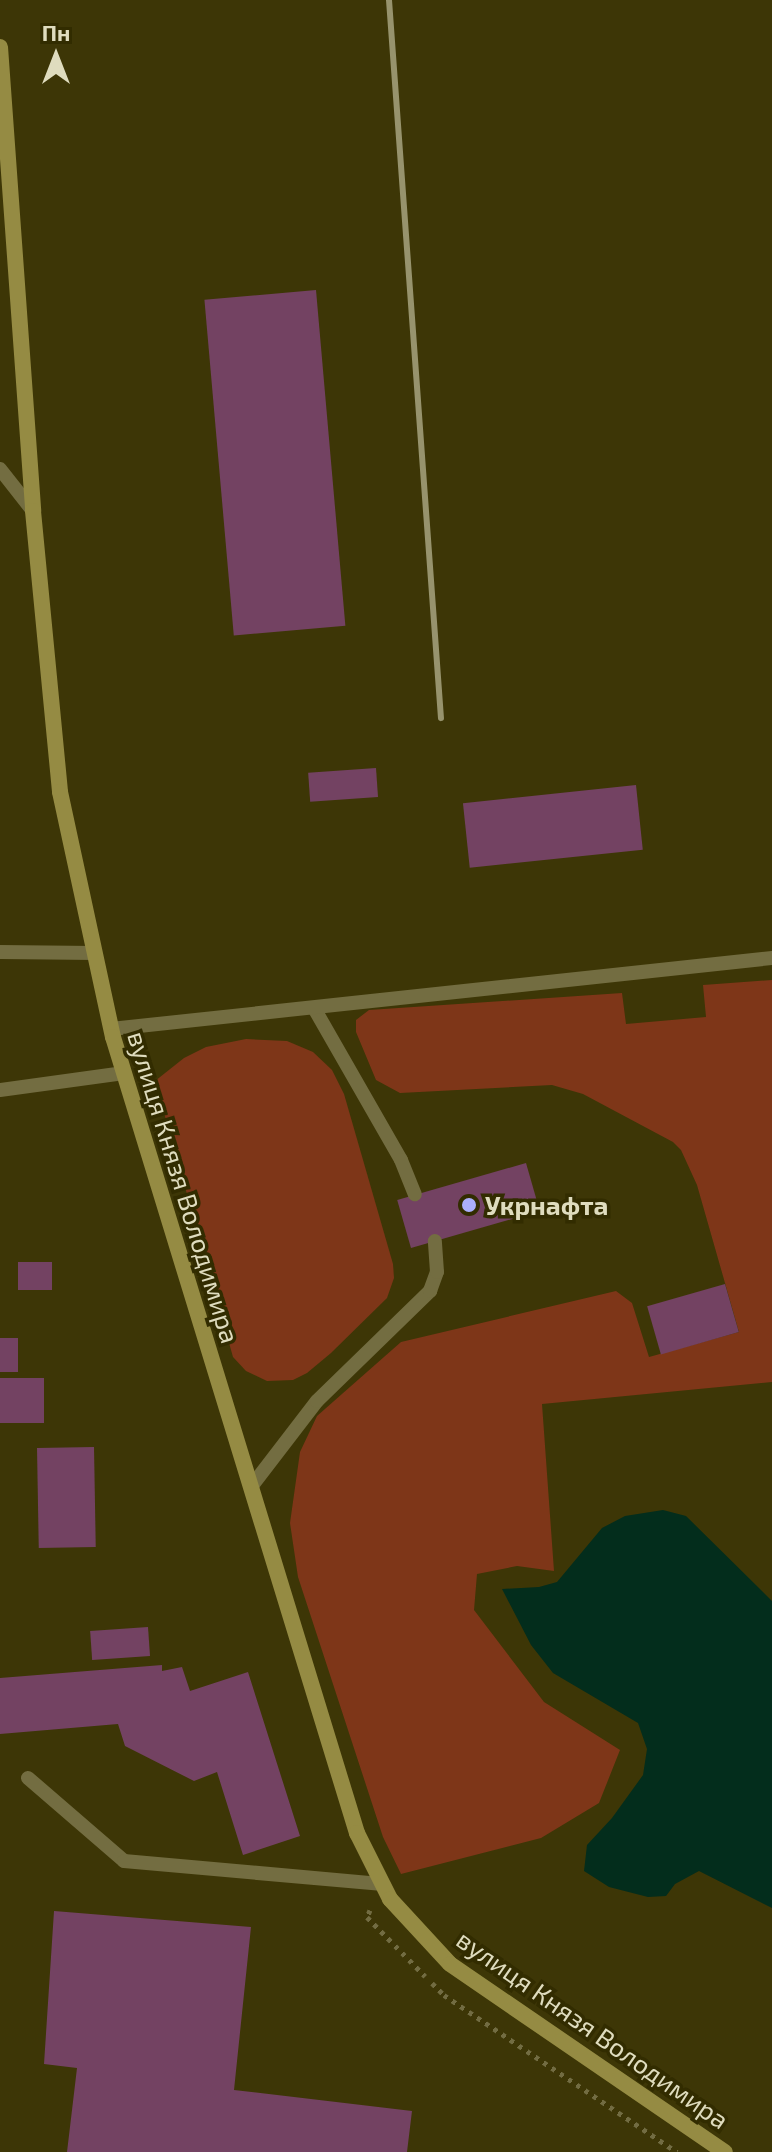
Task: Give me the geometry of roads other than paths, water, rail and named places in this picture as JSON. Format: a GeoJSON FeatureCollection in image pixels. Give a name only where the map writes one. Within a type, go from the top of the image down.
{"type":"FeatureCollection","features":[{"type":"Feature","properties":{"kind":"main road","name":"вулиця Князя Володимира"},"geometry":{"type":"LineString","coordinates":[[0,47],[3,134],[33,511],[60,792],[111,1029],[357,1833],[390,1899],[450,1964],[725,2152]]}},
{"type":"Feature","properties":{"kind":"lane"},"geometry":{"type":"LineString","coordinates":[[0,469],[33,511]]}},
{"type":"Feature","properties":{"kind":"lane"},"geometry":{"type":"LineString","coordinates":[[0,952],[95,953]]}},
{"type":"Feature","properties":{"kind":"lane"},"geometry":{"type":"LineString","coordinates":[[111,1029],[772,958]]}},
{"type":"Feature","properties":{"kind":"lane"},"geometry":{"type":"LineString","coordinates":[[314,1008],[401,1160],[415,1194]]}},
{"type":"Feature","properties":{"kind":"lane"},"geometry":{"type":"LineString","coordinates":[[0,1090],[124,1073]]}},
{"type":"Feature","properties":{"kind":"lane"},"geometry":{"type":"LineString","coordinates":[[251,1487],[317,1401],[430,1291],[437,1272],[435,1241]]}},
{"type":"Feature","properties":{"kind":"lane"},"geometry":{"type":"LineString","coordinates":[[28,1778],[124,1861],[383,1884]]}},
{"type":"Feature","properties":{"kind":"railway"},"geometry":{"type":"LineString","coordinates":[[389,0],[441,718]]}},
{"type":"Feature","properties":{"kind":"place","name":"Укрнафта"},"geometry":{"type":"Point","coordinates":[469,1205]}}]}
